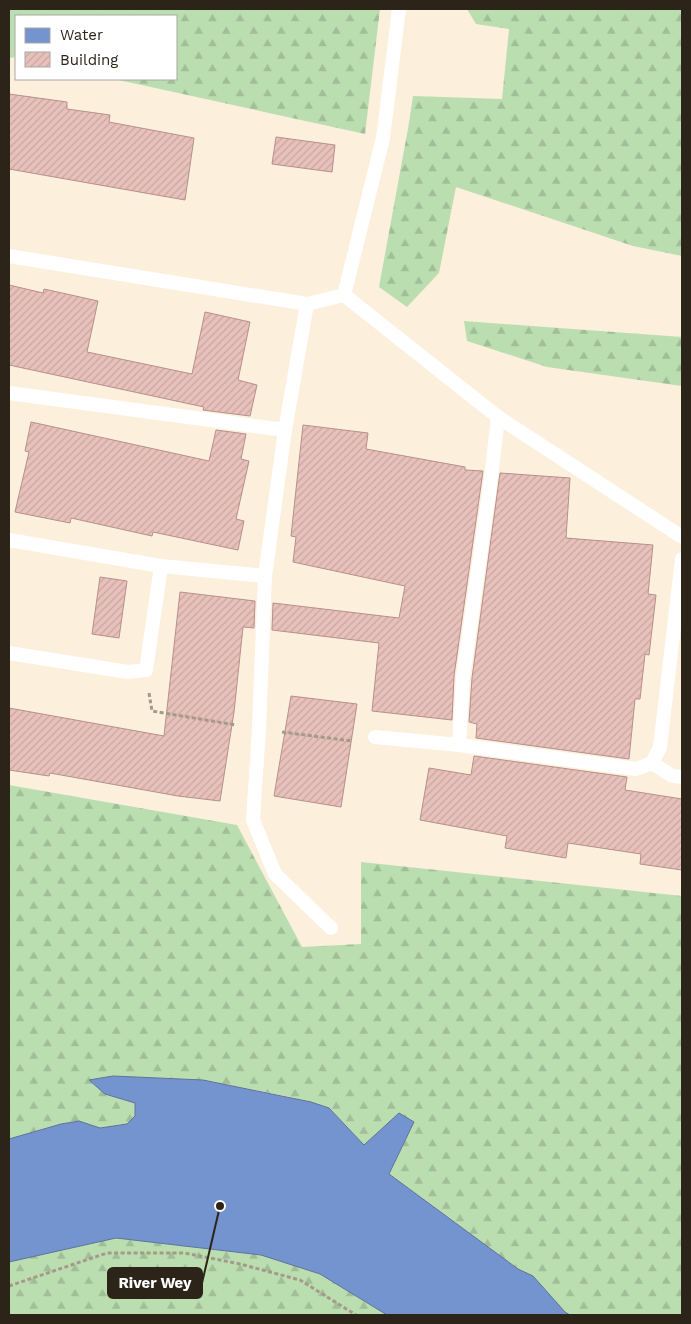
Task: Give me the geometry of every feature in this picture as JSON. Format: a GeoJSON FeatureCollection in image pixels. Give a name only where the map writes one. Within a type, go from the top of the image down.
{"type":"FeatureCollection","features":[{"type":"Feature","properties":{"kind":"lane"},"geometry":{"type":"LineString","coordinates":[[344,295],[383,138],[399,9]]}},
{"type":"Feature","properties":{"kind":"lane"},"geometry":{"type":"LineString","coordinates":[[9,256],[307,304],[344,295]]}},
{"type":"Feature","properties":{"kind":"lane"},"geometry":{"type":"LineString","coordinates":[[344,295],[498,417],[682,537]]}},
{"type":"Feature","properties":{"kind":"lane"},"geometry":{"type":"LineString","coordinates":[[307,304],[285,430],[265,576],[259,729],[253,820],[274,874],[331,928]]}},
{"type":"Feature","properties":{"kind":"lane"},"geometry":{"type":"LineString","coordinates":[[9,393],[285,430]]}},
{"type":"Feature","properties":{"kind":"lane"},"geometry":{"type":"LineString","coordinates":[[459,745],[463,677],[498,417]]}},
{"type":"Feature","properties":{"kind":"lane"},"geometry":{"type":"LineString","coordinates":[[9,540],[161,566],[265,576]]}},
{"type":"Feature","properties":{"kind":"lane"},"geometry":{"type":"LineString","coordinates":[[375,737],[459,745],[636,769],[652,763],[660,747],[682,559]]}},
{"type":"Feature","properties":{"kind":"lane"},"geometry":{"type":"LineString","coordinates":[[9,653],[128,672],[146,670],[161,566]]}},
{"type":"Feature","properties":{"kind":"lane"},"geometry":{"type":"LineString","coordinates":[[652,763],[672,776],[682,778]]}},
{"type":"Feature","properties":{"kind":"path"},"geometry":{"type":"LineString","coordinates":[[146,670],[152,711],[259,729],[366,743],[375,737]]}},
{"type":"Feature","properties":{"kind":"path"},"geometry":{"type":"LineString","coordinates":[[9,1286],[107,1253],[184,1254],[240,1264],[300,1280],[356,1315]]}},
{"type":"Feature","properties":{"kind":"green space"},"geometry":{"type":"Polygon","coordinates":[[[9,9],[380,9],[365,134],[119,80],[178,80],[178,15],[15,15],[15,57],[9,58],[9,9]]]}},
{"type":"Feature","properties":{"kind":"green space"},"geometry":{"type":"Polygon","coordinates":[[[467,9],[682,9],[682,256],[633,246],[456,187],[439,273],[407,307],[379,287],[413,96],[502,99],[509,29],[476,24],[467,9]]]}},
{"type":"Feature","properties":{"kind":"green space"},"geometry":{"type":"Polygon","coordinates":[[[464,321],[682,337],[682,386],[547,367],[467,341],[464,321]]]}},
{"type":"Feature","properties":{"kind":"green space"},"geometry":{"type":"Polygon","coordinates":[[[9,785],[237,825],[302,947],[361,944],[361,862],[682,896],[682,1315],[570,1315],[565,1313],[533,1276],[518,1269],[389,1174],[414,1123],[364,1145],[329,1108],[290,1097],[203,1080],[113,1076],[90,1080],[105,1094],[135,1103],[135,1116],[127,1124],[100,1128],[79,1121],[61,1124],[9,1139],[9,785]]]}},
{"type":"Feature","properties":{"kind":"green space"},"geometry":{"type":"Polygon","coordinates":[[[116,1238],[261,1255],[320,1274],[387,1315],[9,1315],[9,1262],[116,1238]]]}},
{"type":"Feature","properties":{"kind":"water"},"geometry":{"type":"Polygon","coordinates":[[[113,1076],[203,1080],[311,1102],[329,1108],[364,1145],[399,1113],[414,1122],[389,1174],[518,1269],[533,1276],[565,1312],[570,1315],[387,1315],[320,1274],[261,1255],[116,1238],[9,1262],[9,1139],[61,1124],[79,1121],[100,1128],[127,1124],[135,1116],[135,1103],[105,1094],[89,1080],[113,1076]]]}},
{"type":"Feature","properties":{"kind":"building"},"geometry":{"type":"Polygon","coordinates":[[[9,94],[67,102],[67,109],[110,115],[109,122],[194,138],[185,200],[9,169],[9,94]]]}},
{"type":"Feature","properties":{"kind":"building"},"geometry":{"type":"Polygon","coordinates":[[[276,137],[335,145],[332,172],[272,164],[276,137]]]}},
{"type":"Feature","properties":{"kind":"building"},"geometry":{"type":"Polygon","coordinates":[[[9,285],[43,293],[44,289],[98,301],[87,352],[192,374],[205,312],[250,322],[238,380],[257,385],[250,416],[203,410],[204,407],[9,365],[9,285]]]}},
{"type":"Feature","properties":{"kind":"building"},"geometry":{"type":"Polygon","coordinates":[[[31,422],[209,461],[216,430],[246,434],[241,459],[249,461],[236,519],[244,521],[238,550],[153,532],[152,536],[71,518],[70,523],[15,512],[29,452],[25,451],[31,422]]]}},
{"type":"Feature","properties":{"kind":"building"},"geometry":{"type":"Polygon","coordinates":[[[303,425],[368,433],[366,449],[465,467],[465,470],[483,471],[454,676],[452,720],[372,711],[379,643],[272,630],[273,603],[399,618],[405,586],[293,562],[296,537],[291,536],[303,425]]]}},
{"type":"Feature","properties":{"kind":"building"},"geometry":{"type":"Polygon","coordinates":[[[500,473],[570,478],[566,538],[653,545],[648,594],[656,595],[649,655],[645,654],[640,699],[635,699],[629,759],[476,738],[477,724],[469,722],[472,678],[500,473]]]}},
{"type":"Feature","properties":{"kind":"building"},"geometry":{"type":"Polygon","coordinates":[[[100,577],[127,581],[119,638],[92,634],[100,577]]]}},
{"type":"Feature","properties":{"kind":"building"},"geometry":{"type":"Polygon","coordinates":[[[180,592],[255,601],[254,628],[243,627],[234,712],[220,801],[178,796],[50,773],[49,776],[9,770],[9,708],[164,736],[180,592]]]}},
{"type":"Feature","properties":{"kind":"building"},"geometry":{"type":"Polygon","coordinates":[[[291,696],[357,704],[341,807],[274,796],[291,696]]]}},
{"type":"Feature","properties":{"kind":"building"},"geometry":{"type":"Polygon","coordinates":[[[474,756],[627,777],[625,790],[682,799],[682,870],[640,864],[641,854],[568,843],[566,858],[505,848],[507,836],[420,820],[429,768],[471,775],[474,756]]]}},
{"type":"Feature","properties":{"kind":"place","name":"River Wey"},"geometry":{"type":"Point","coordinates":[220,1206]}}]}
